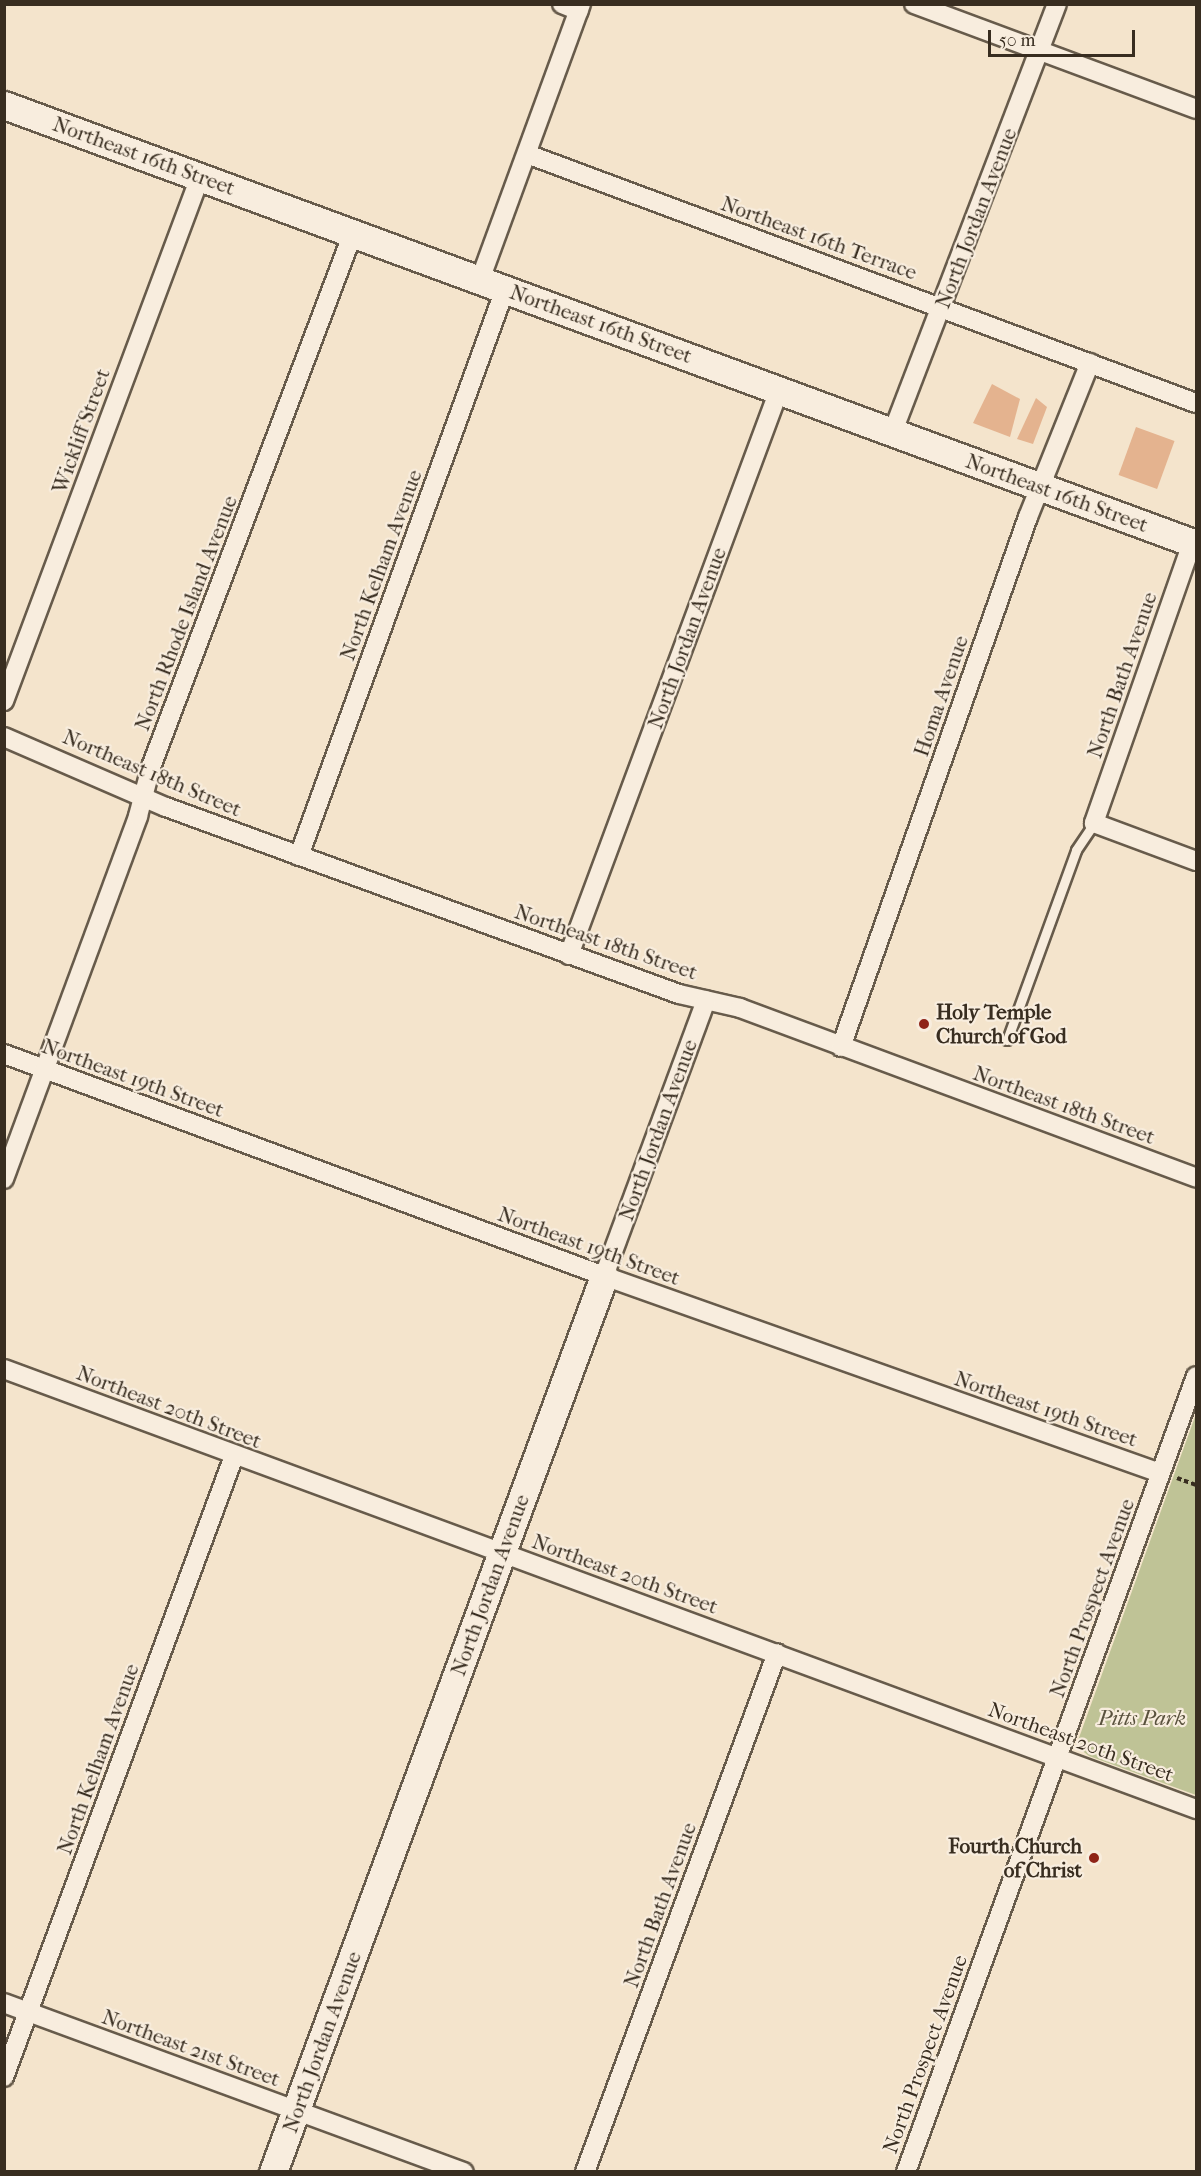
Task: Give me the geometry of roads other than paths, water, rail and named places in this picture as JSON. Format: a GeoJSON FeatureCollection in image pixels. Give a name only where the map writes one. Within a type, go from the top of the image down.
{"type":"FeatureCollection","features":[{"type":"Feature","properties":{"kind":"street"},"geometry":{"type":"LineString","coordinates":[[914,4],[1197,109]]}},
{"type":"Feature","properties":{"kind":"street","name":"North Jordan Avenue"},"geometry":{"type":"LineString","coordinates":[[893,432],[1041,51],[1057,4]]}},
{"type":"Feature","properties":{"kind":"street","name":"North Kelham Avenue"},"geometry":{"type":"LineString","coordinates":[[299,856],[492,285],[526,154],[574,7]]}},
{"type":"Feature","properties":{"kind":"street","name":"Northeast 16th Street"},"geometry":{"type":"LineString","coordinates":[[4,105],[1194,543]]}},
{"type":"Feature","properties":{"kind":"street","name":"Northeast 16th Terrace"},"geometry":{"type":"LineString","coordinates":[[526,154],[1197,403]]}},
{"type":"Feature","properties":{"kind":"street","name":"Wickliff Street"},"geometry":{"type":"LineString","coordinates":[[4,701],[200,177]]}},
{"type":"Feature","properties":{"kind":"street","name":"North Rhode Island Avenue"},"geometry":{"type":"LineString","coordinates":[[4,1179],[353,233]]}},
{"type":"Feature","properties":{"kind":"street","name":"Homa Avenue"},"geometry":{"type":"LineString","coordinates":[[841,1047],[1041,487],[1090,363]]}},
{"type":"Feature","properties":{"kind":"street","name":"North Jordan Avenue"},"geometry":{"type":"LineString","coordinates":[[569,955],[779,390]]}},
{"type":"Feature","properties":{"kind":"street","name":"North Bath Avenue"},"geometry":{"type":"LineString","coordinates":[[1094,823],[1194,543]]}},
{"type":"Feature","properties":{"kind":"street","name":"Northeast 18th Street"},"geometry":{"type":"LineString","coordinates":[[4,737],[144,796],[299,856],[569,955],[841,1047],[1197,1178]]}},
{"type":"Feature","properties":{"kind":"street"},"geometry":{"type":"LineString","coordinates":[[1094,823],[1197,861]]}},
{"type":"Feature","properties":{"kind":"street","name":"North Jordan Avenue"},"geometry":{"type":"LineString","coordinates":[[273,2172],[706,1000]]}},
{"type":"Feature","properties":{"kind":"street","name":"Northeast 19th Street"},"geometry":{"type":"LineString","coordinates":[[4,1054],[604,1276],[1160,1473]]}},
{"type":"Feature","properties":{"kind":"street","name":"Northeast 20th Street"},"geometry":{"type":"LineString","coordinates":[[4,1369],[234,1456],[777,1653],[1197,1809]]}},
{"type":"Feature","properties":{"kind":"street","name":"North Prospect Avenue"},"geometry":{"type":"LineString","coordinates":[[906,2172],[1197,1376]]}},
{"type":"Feature","properties":{"kind":"street","name":"North Kelham Avenue"},"geometry":{"type":"LineString","coordinates":[[4,2077],[234,1456]]}},
{"type":"Feature","properties":{"kind":"street","name":"North Bath Avenue"},"geometry":{"type":"LineString","coordinates":[[585,2172],[777,1653]]}},
{"type":"Feature","properties":{"kind":"street","name":"Northeast 21st Street"},"geometry":{"type":"LineString","coordinates":[[4,2003],[464,2172]]}},
{"type":"Feature","properties":{"kind":"lane"},"geometry":{"type":"LineString","coordinates":[[1007,1040],[1076,850],[1094,823]]}},
{"type":"Feature","properties":{"kind":"place","name":"Holy Temple Church of God"},"geometry":{"type":"Point","coordinates":[924,1024]}},
{"type":"Feature","properties":{"kind":"place","name":"Fourth Church of Christ"},"geometry":{"type":"Point","coordinates":[1094,1858]}},
{"type":"Feature","properties":{"kind":"park label","name":"Pitts Park"},"geometry":{"type":"Point","coordinates":[1142,1718]}}]}
